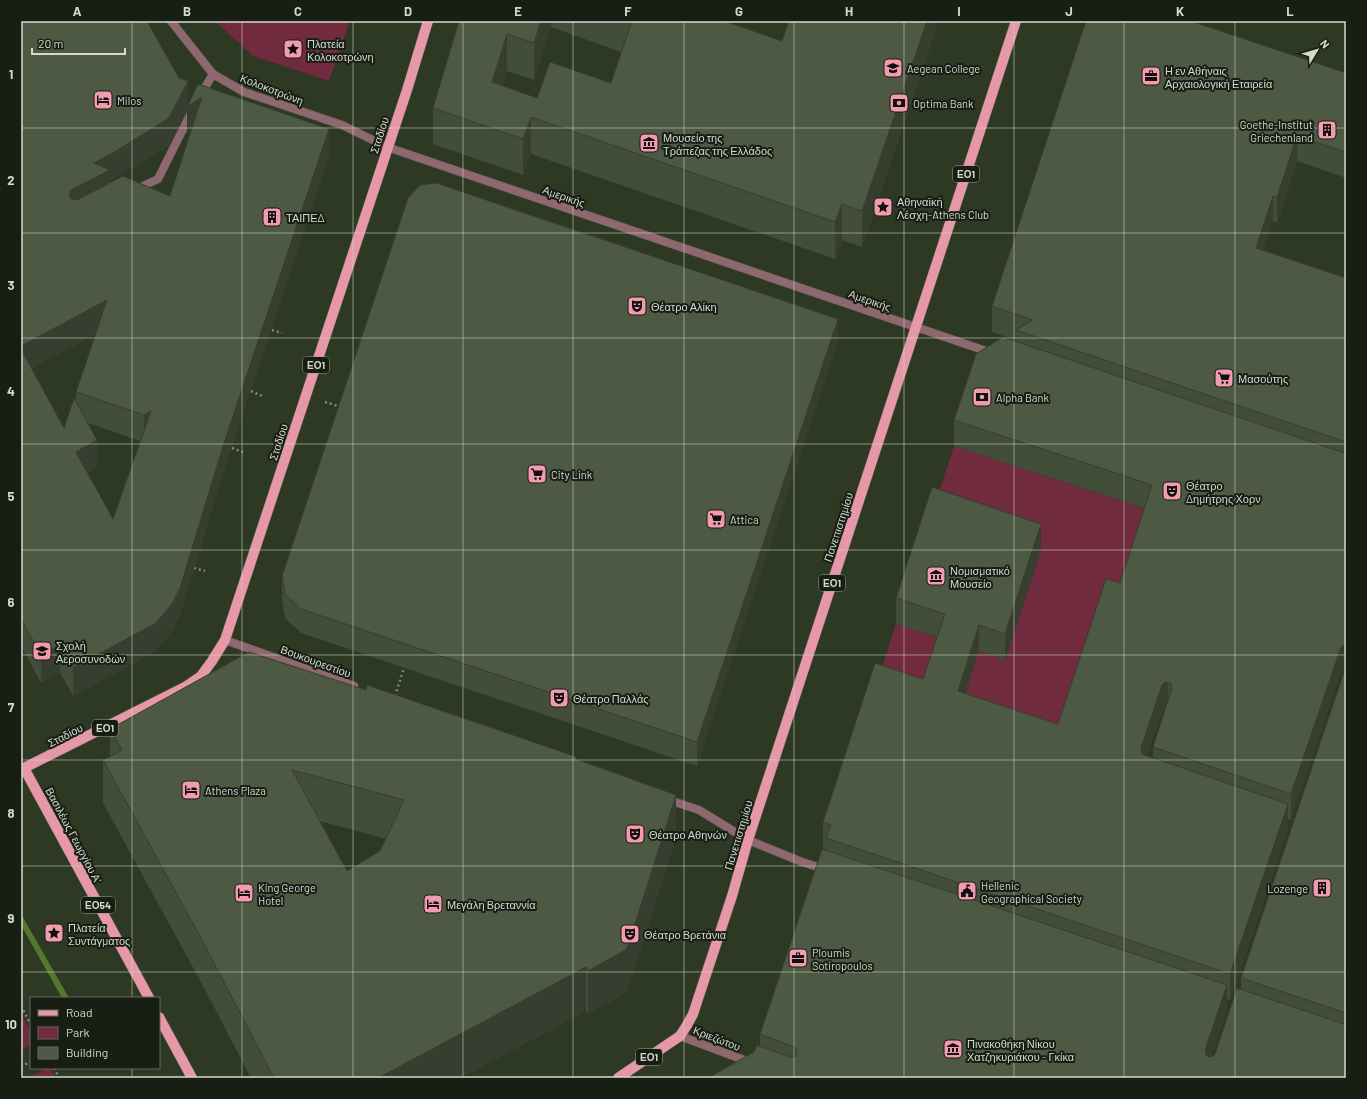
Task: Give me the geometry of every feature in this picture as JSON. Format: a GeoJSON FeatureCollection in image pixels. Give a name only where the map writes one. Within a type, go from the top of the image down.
{"type":"FeatureCollection","features":[{"type":"Feature","properties":{"kind":"main road","name":"Σταδίου"},"geometry":{"type":"LineString","coordinates":[[22,766],[185,687],[201,676],[225,640],[388,147],[428,21]]}},
{"type":"Feature","properties":{"kind":"main road","name":"Πανεπιστημίου"},"geometry":{"type":"LineString","coordinates":[[618,1078],[680,1036],[690,1020],[739,876],[748,840],[1016,21]]}},
{"type":"Feature","properties":{"kind":"main road","name":"Βασιλέως Γεωργίου Α'"},"geometry":{"type":"LineString","coordinates":[[22,766],[147,997]]}},
{"type":"Feature","properties":{"kind":"main road"},"geometry":{"type":"LineString","coordinates":[[160,1019],[192,1078]]}},
{"type":"Feature","properties":{"kind":"street","name":"Κολοκοτρώνη"},"geometry":{"type":"LineString","coordinates":[[172,21],[213,74],[244,92],[342,125],[388,147]]}},
{"type":"Feature","properties":{"kind":"street"},"geometry":{"type":"LineString","coordinates":[[130,193],[158,179],[200,96],[213,74]]}},
{"type":"Feature","properties":{"kind":"street","name":"Αμερικής"},"geometry":{"type":"LineString","coordinates":[[388,147],[1002,356]]}},
{"type":"Feature","properties":{"kind":"street","name":"Βουκουρεστίου"},"geometry":{"type":"LineString","coordinates":[[225,640],[394,701]]}},
{"type":"Feature","properties":{"kind":"street"},"geometry":{"type":"LineString","coordinates":[[655,794],[699,810],[748,840],[802,862],[832,872]]}},
{"type":"Feature","properties":{"kind":"street","name":"Κριεζώτου"},"geometry":{"type":"LineString","coordinates":[[680,1036],[757,1065]]}},
{"type":"Feature","properties":{"kind":"path"},"geometry":{"type":"LineString","coordinates":[[272,330],[282,333]]}},
{"type":"Feature","properties":{"kind":"path"},"geometry":{"type":"LineString","coordinates":[[251,391],[262,396]]}},
{"type":"Feature","properties":{"kind":"path"},"geometry":{"type":"LineString","coordinates":[[232,448],[243,452]]}},
{"type":"Feature","properties":{"kind":"path"},"geometry":{"type":"LineString","coordinates":[[194,568],[205,571]]}},
{"type":"Feature","properties":{"kind":"path"},"geometry":{"type":"LineString","coordinates":[[394,701],[404,668]]}},
{"type":"Feature","properties":{"kind":"path"},"geometry":{"type":"LineString","coordinates":[[21,1006],[30,1023]]}},
{"type":"Feature","properties":{"kind":"path"},"geometry":{"type":"LineString","coordinates":[[21,1067],[30,1062]]}},
{"type":"Feature","properties":{"kind":"path"},"geometry":{"type":"LineString","coordinates":[[54,1069],[59,1078]]}},
{"type":"Feature","properties":{"kind":"green space"},"geometry":{"type":"Polygon","coordinates":[[[215,21],[350,21],[329,81],[253,56],[215,21]]]}},
{"type":"Feature","properties":{"kind":"green space"},"geometry":{"type":"Polygon","coordinates":[[[954,446],[1152,511],[1058,750],[875,689],[896,624],[1005,660],[1041,550],[932,513],[954,446]]]}},
{"type":"Feature","properties":{"kind":"green space"},"geometry":{"type":"Polygon","coordinates":[[[21,1013],[30,1030],[30,1046],[21,1050],[21,1013]]]}},
{"type":"Feature","properties":{"kind":"green space"},"geometry":{"type":"Polygon","coordinates":[[[45,1069],[51,1069],[56,1078],[28,1078],[45,1069]]]}},
{"type":"Feature","properties":{"kind":"shaded area"},"geometry":{"type":"Polygon","coordinates":[[[21,914],[68,997],[61,997],[21,925],[21,914]]]}},
{"type":"Feature","properties":{"kind":"building"},"geometry":{"type":"Polygon","coordinates":[[[21,21],[147,21],[179,78],[188,81],[169,118],[94,163],[110,170],[71,190],[69,195],[71,199],[77,200],[123,176],[170,196],[202,97],[187,107],[198,84],[329,129],[224,443],[180,588],[172,604],[156,623],[73,668],[60,645],[41,655],[21,619],[21,349],[64,428],[74,398],[97,440],[76,452],[113,519],[151,411],[144,415],[76,392],[107,300],[21,346],[21,21]]]}},
{"type":"Feature","properties":{"kind":"building"},"geometry":{"type":"Polygon","coordinates":[[[459,21],[541,21],[534,43],[507,34],[492,82],[537,98],[550,62],[611,83],[632,21],[724,21],[782,41],[789,21],[927,21],[862,211],[842,204],[835,222],[531,117],[523,139],[433,108],[459,21]]]}},
{"type":"Feature","properties":{"kind":"building"},"geometry":{"type":"Polygon","coordinates":[[[1086,21],[1191,21],[1346,73],[1346,152],[1297,136],[1277,197],[1273,196],[1256,248],[1346,278],[1346,442],[1016,330],[1032,320],[992,306],[1086,21]]]}},
{"type":"Feature","properties":{"kind":"building"},"geometry":{"type":"Polygon","coordinates":[[[436,183],[838,319],[697,742],[301,609],[285,594],[282,576],[408,198],[420,185],[436,183]]]}},
{"type":"Feature","properties":{"kind":"building"},"geometry":{"type":"Polygon","coordinates":[[[1003,337],[1346,453],[1346,644],[1341,647],[1291,794],[1153,747],[1172,688],[1171,684],[1168,682],[1162,685],[1141,748],[1142,754],[1288,804],[1230,974],[826,838],[831,825],[823,822],[875,663],[923,679],[945,614],[896,598],[932,487],[1041,524],[1005,634],[979,625],[958,691],[1058,724],[1106,579],[1120,583],[1152,485],[954,420],[976,354],[1003,337]]]}},
{"type":"Feature","properties":{"kind":"building"},"geometry":{"type":"Polygon","coordinates":[[[249,652],[366,690],[367,685],[577,757],[576,759],[676,795],[627,949],[588,971],[586,967],[378,1078],[274,1078],[202,940],[103,760],[122,750],[110,729],[249,652]],[[292,770],[347,871],[380,851],[404,800],[292,770]]]}},
{"type":"Feature","properties":{"kind":"building"},"geometry":{"type":"Polygon","coordinates":[[[1346,666],[1346,1013],[1241,978],[1346,666]]]}},
{"type":"Feature","properties":{"kind":"building"},"geometry":{"type":"Polygon","coordinates":[[[822,849],[1227,985],[1205,1050],[1206,1055],[1209,1057],[1215,1054],[1237,988],[1346,1024],[1346,1078],[708,1078],[754,1052],[757,1045],[790,1057],[796,1056],[797,1052],[794,1047],[760,1034],[822,849]]]}},
{"type":"Feature","properties":{"kind":"place","name":"Πλατεία Κολοκοτρώνη"},"geometry":{"type":"Point","coordinates":[293,49]}},
{"type":"Feature","properties":{"kind":"place","name":"Aegean College"},"geometry":{"type":"Point","coordinates":[893,68]}},
{"type":"Feature","properties":{"kind":"place","name":"Η εν Αθήναις Αρχαιολογική Εταιρεία"},"geometry":{"type":"Point","coordinates":[1151,76]}},
{"type":"Feature","properties":{"kind":"place","name":"Milos"},"geometry":{"type":"Point","coordinates":[103,100]}},
{"type":"Feature","properties":{"kind":"place","name":"Optima Bank"},"geometry":{"type":"Point","coordinates":[899,103]}},
{"type":"Feature","properties":{"kind":"place","name":"Goethe-Institut Griechenland"},"geometry":{"type":"Point","coordinates":[1327,130]}},
{"type":"Feature","properties":{"kind":"place","name":"Μουσείο της Τράπεζας της Ελλάδος"},"geometry":{"type":"Point","coordinates":[649,143]}},
{"type":"Feature","properties":{"kind":"place","name":"Αθηναϊκή Λέσχη-Athens Club"},"geometry":{"type":"Point","coordinates":[883,207]}},
{"type":"Feature","properties":{"kind":"place","name":"ΤΑΙΠΕΔ"},"geometry":{"type":"Point","coordinates":[272,217]}},
{"type":"Feature","properties":{"kind":"place","name":"Θέατρο Αλίκη"},"geometry":{"type":"Point","coordinates":[637,306]}},
{"type":"Feature","properties":{"kind":"place","name":"Μασούτης"},"geometry":{"type":"Point","coordinates":[1224,378]}},
{"type":"Feature","properties":{"kind":"place","name":"Alpha Bank"},"geometry":{"type":"Point","coordinates":[982,397]}},
{"type":"Feature","properties":{"kind":"place","name":"City Link"},"geometry":{"type":"Point","coordinates":[537,474]}},
{"type":"Feature","properties":{"kind":"place","name":"Θέατρο Δημήτρης Χορν"},"geometry":{"type":"Point","coordinates":[1172,491]}},
{"type":"Feature","properties":{"kind":"place","name":"Attica"},"geometry":{"type":"Point","coordinates":[716,519]}},
{"type":"Feature","properties":{"kind":"place","name":"Νομισματικό Μουσείο"},"geometry":{"type":"Point","coordinates":[936,576]}},
{"type":"Feature","properties":{"kind":"place","name":"Σχολή Αεροσυνοδών"},"geometry":{"type":"Point","coordinates":[42,651]}},
{"type":"Feature","properties":{"kind":"place","name":"Θέατρο Παλλάς"},"geometry":{"type":"Point","coordinates":[559,698]}},
{"type":"Feature","properties":{"kind":"place","name":"Athens Plaza"},"geometry":{"type":"Point","coordinates":[191,790]}},
{"type":"Feature","properties":{"kind":"place","name":"Θέατρο Αθηνών"},"geometry":{"type":"Point","coordinates":[635,834]}},
{"type":"Feature","properties":{"kind":"place","name":"Lozenge"},"geometry":{"type":"Point","coordinates":[1322,888]}},
{"type":"Feature","properties":{"kind":"place","name":"Hellenic Geographical Society"},"geometry":{"type":"Point","coordinates":[967,891]}},
{"type":"Feature","properties":{"kind":"place","name":"King George Hotel"},"geometry":{"type":"Point","coordinates":[244,893]}},
{"type":"Feature","properties":{"kind":"place","name":"Μεγάλη Βρεταννία"},"geometry":{"type":"Point","coordinates":[433,904]}},
{"type":"Feature","properties":{"kind":"place","name":"Πλατεία Συντάγματος"},"geometry":{"type":"Point","coordinates":[54,933]}},
{"type":"Feature","properties":{"kind":"place","name":"Θέατρο Βρετάνια"},"geometry":{"type":"Point","coordinates":[630,934]}},
{"type":"Feature","properties":{"kind":"place","name":"Ploumis Sotiropoulos"},"geometry":{"type":"Point","coordinates":[798,958]}},
{"type":"Feature","properties":{"kind":"place","name":"Πινακοθήκη Νίκου Χατζηκυριάκου - Γκίκα"},"geometry":{"type":"Point","coordinates":[953,1049]}}]}
